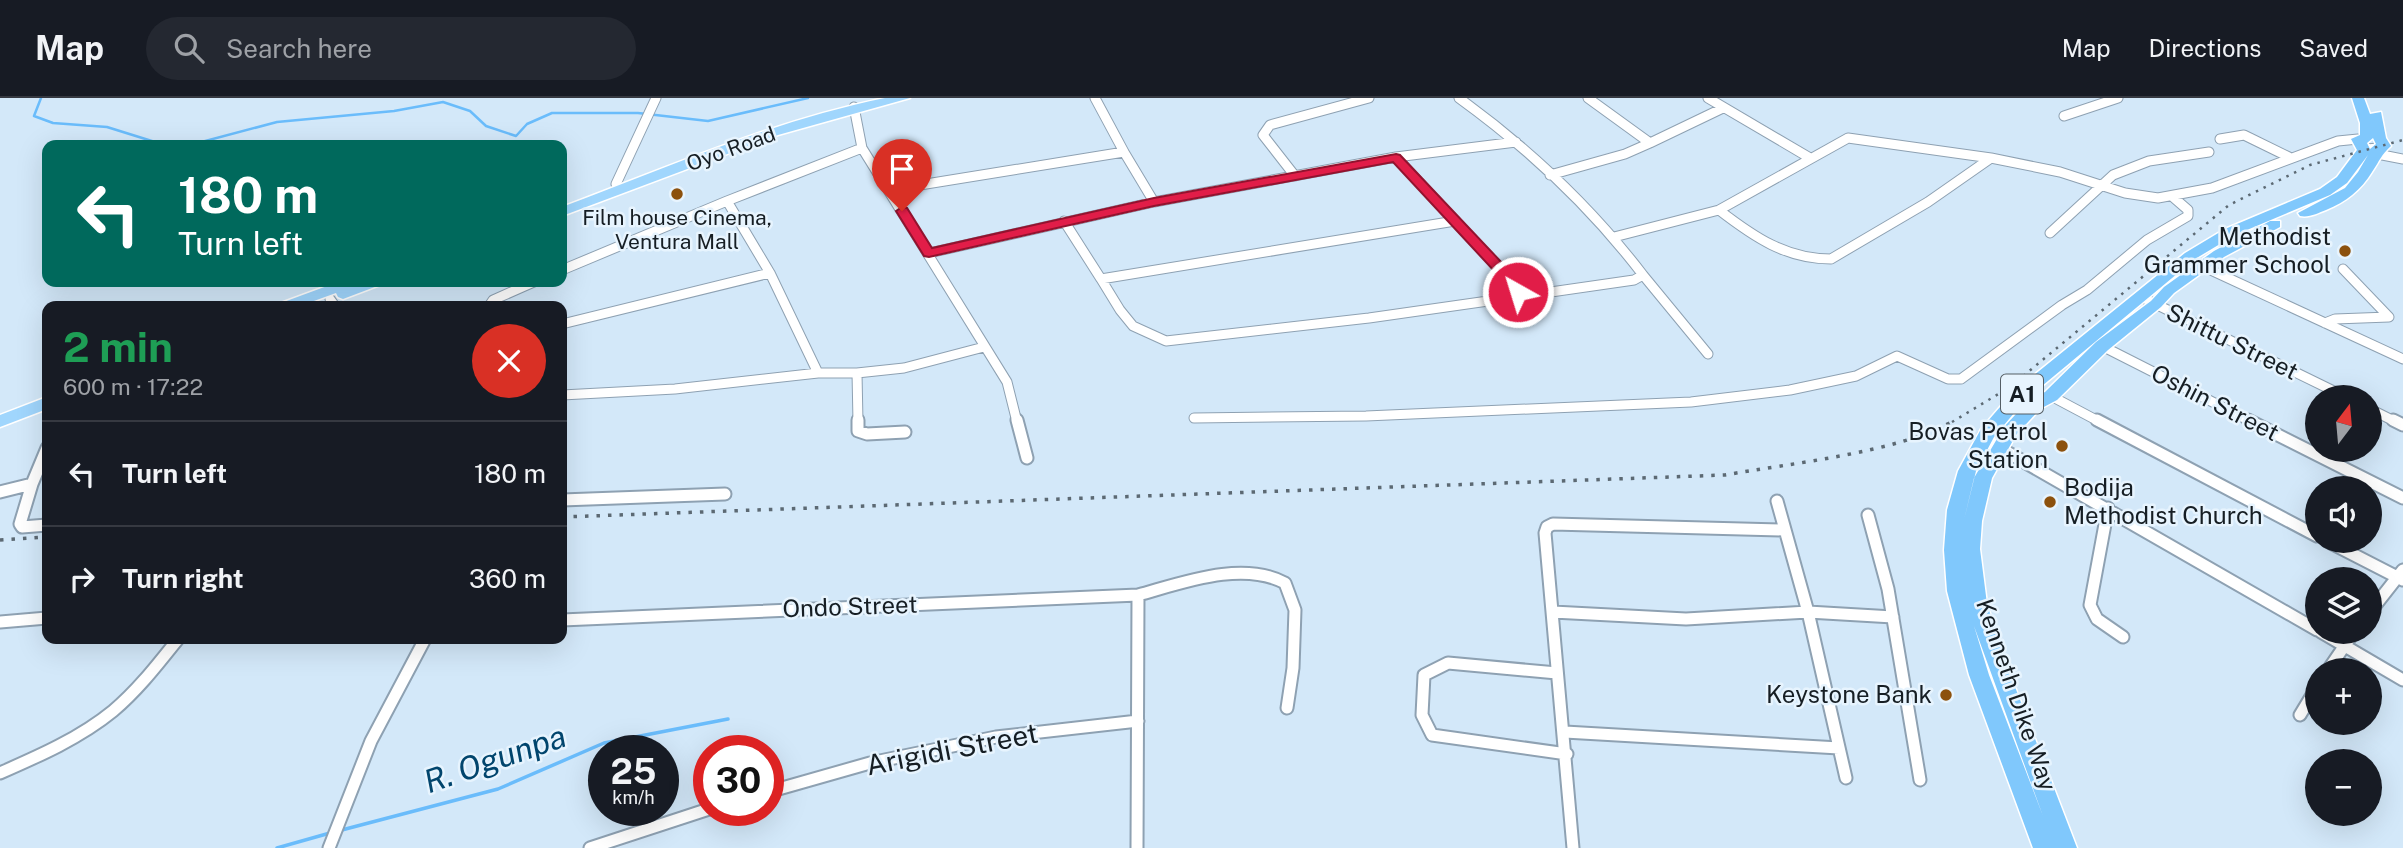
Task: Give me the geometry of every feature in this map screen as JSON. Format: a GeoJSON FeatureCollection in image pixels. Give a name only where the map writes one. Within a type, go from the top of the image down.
{"type":"FeatureCollection","features":[{"type":"Feature","properties":{"kind":"highway","name":"Kenneth Dike Way"},"geometry":{"type":"LineString","coordinates":[[2066,848],[1986,637],[1972,574],[1971,548],[1977,498],[1983,478],[2000,448],[2034,405],[2051,396],[2102,346],[2156,304],[2169,290],[2202,266],[2277,224],[2333,203],[2349,193],[2362,178],[2368,148],[2366,116],[2358,98]]}},
{"type":"Feature","properties":{"kind":"highway"},"geometry":{"type":"LineString","coordinates":[[2368,148],[2384,146],[2379,138],[2370,98]]}},
{"type":"Feature","properties":{"kind":"highway","name":"Kenneth Dike Way"},"geometry":{"type":"LineString","coordinates":[[2044,848],[1970,649],[1955,590],[1953,537],[1956,507],[1973,455],[1998,417],[2020,396],[2190,256],[2230,232],[2315,197],[2336,185],[2368,148]]}},
{"type":"Feature","properties":{"kind":"highway"},"geometry":{"type":"LineString","coordinates":[[2009,755],[2032,758]]}},
{"type":"Feature","properties":{"kind":"main road","name":"Oyo Road"},"geometry":{"type":"LineString","coordinates":[[567,203],[792,119],[858,101],[904,98]]}},
{"type":"Feature","properties":{"kind":"main road","name":"Oyo Road"},"geometry":{"type":"LineString","coordinates":[[567,210],[858,101]]}},
{"type":"Feature","properties":{"kind":"main road"},"geometry":{"type":"LineString","coordinates":[[302,301],[348,287]]}},
{"type":"Feature","properties":{"kind":"main road"},"geometry":{"type":"LineString","coordinates":[[334,301],[355,287]]}},
{"type":"Feature","properties":{"kind":"main road"},"geometry":{"type":"LineString","coordinates":[[0,412],[42,397]]}},
{"type":"Feature","properties":{"kind":"main road"},"geometry":{"type":"LineString","coordinates":[[0,421],[42,406]]}},
{"type":"Feature","properties":{"kind":"street"},"geometry":{"type":"LineString","coordinates":[[616,184],[656,98]]}},
{"type":"Feature","properties":{"kind":"street"},"geometry":{"type":"LineString","coordinates":[[1095,98],[1154,202]]}},
{"type":"Feature","properties":{"kind":"street"},"geometry":{"type":"LineString","coordinates":[[1295,176],[1263,135],[1265,130],[1270,125],[1369,98]]}},
{"type":"Feature","properties":{"kind":"street"},"geometry":{"type":"LineString","coordinates":[[1460,98],[1499,125],[1614,237],[1708,354]]}},
{"type":"Feature","properties":{"kind":"street"},"geometry":{"type":"LineString","coordinates":[[1588,98],[1650,143]]}},
{"type":"Feature","properties":{"kind":"street"},"geometry":{"type":"LineString","coordinates":[[1708,98],[1810,158]]}},
{"type":"Feature","properties":{"kind":"street"},"geometry":{"type":"LineString","coordinates":[[2064,116],[2118,98]]}},
{"type":"Feature","properties":{"kind":"street"},"geometry":{"type":"LineString","coordinates":[[858,101],[862,148],[929,253],[1010,391],[1027,458]]}},
{"type":"Feature","properties":{"kind":"street"},"geometry":{"type":"LineString","coordinates":[[1550,175],[1625,154],[1723,108]]}},
{"type":"Feature","properties":{"kind":"street"},"geometry":{"type":"LineString","coordinates":[[2220,139],[2244,135],[2289,157]]}},
{"type":"Feature","properties":{"kind":"street"},"geometry":{"type":"LineString","coordinates":[[1614,237],[1719,210],[1848,138],[1991,158],[2060,172],[2148,198],[2173,197],[2212,188],[2334,142],[2368,148],[2403,159]]}},
{"type":"Feature","properties":{"kind":"street"},"geometry":{"type":"LineString","coordinates":[[929,253],[1154,202],[1396,157],[1516,142]]}},
{"type":"Feature","properties":{"kind":"street"},"geometry":{"type":"LineString","coordinates":[[567,268],[862,148]]}},
{"type":"Feature","properties":{"kind":"street"},"geometry":{"type":"LineString","coordinates":[[889,190],[1124,152]]}},
{"type":"Feature","properties":{"kind":"street"},"geometry":{"type":"LineString","coordinates":[[2050,233],[2113,174],[2133,165],[2209,152]]}},
{"type":"Feature","properties":{"kind":"street"},"geometry":{"type":"LineString","coordinates":[[1396,157],[1517,287],[1516,297]]}},
{"type":"Feature","properties":{"kind":"street"},"geometry":{"type":"LineString","coordinates":[[1719,210],[1779,251],[1815,261],[1831,260],[1928,202],[1991,158]]}},
{"type":"Feature","properties":{"kind":"street"},"geometry":{"type":"LineString","coordinates":[[1194,418],[1366,416],[1691,402],[1790,390],[1856,376],[1897,356],[1948,379],[1957,380],[1998,354],[2062,304],[2087,290],[2147,240],[2188,216],[2188,210],[2173,197]]}},
{"type":"Feature","properties":{"kind":"street"},"geometry":{"type":"LineString","coordinates":[[727,201],[769,273],[818,373]]}},
{"type":"Feature","properties":{"kind":"street"},"geometry":{"type":"LineString","coordinates":[[1064,221],[1132,326],[1140,333],[1166,341],[1369,318],[1634,280],[1643,275]]}},
{"type":"Feature","properties":{"kind":"street"},"geometry":{"type":"LineString","coordinates":[[1101,279],[1455,221]]}},
{"type":"Feature","properties":{"kind":"street"},"geometry":{"type":"LineString","coordinates":[[2202,266],[2403,359]]}},
{"type":"Feature","properties":{"kind":"street"},"geometry":{"type":"LineString","coordinates":[[2325,323],[2335,319],[2389,317],[2343,269]]}},
{"type":"Feature","properties":{"kind":"street"},"geometry":{"type":"LineString","coordinates":[[567,323],[769,273]]}},
{"type":"Feature","properties":{"kind":"street"},"geometry":{"type":"LineString","coordinates":[[492,301],[523,287]]}},
{"type":"Feature","properties":{"kind":"street","name":"Shittu Street"},"geometry":{"type":"LineString","coordinates":[[2140,296],[2321,385]]}},
{"type":"Feature","properties":{"kind":"street","name":"Oshin Street"},"geometry":{"type":"LineString","coordinates":[[2102,346],[2403,498]]}},
{"type":"Feature","properties":{"kind":"street"},"geometry":{"type":"LineString","coordinates":[[567,395],[675,389],[818,373],[857,373],[904,368],[984,347]]}},
{"type":"Feature","properties":{"kind":"street"},"geometry":{"type":"LineString","coordinates":[[857,373],[858,431],[867,434],[905,432]]}},
{"type":"Feature","properties":{"kind":"street"},"geometry":{"type":"LineString","coordinates":[[2051,396],[2305,530]]}},
{"type":"Feature","properties":{"kind":"street"},"geometry":{"type":"LineString","coordinates":[[2382,415],[2403,425]]}},
{"type":"Feature","properties":{"kind":"street"},"geometry":{"type":"LineString","coordinates":[[1984,436],[2000,448],[2305,623]]}},
{"type":"Feature","properties":{"kind":"street"},"geometry":{"type":"LineString","coordinates":[[42,459],[20,524],[22,527],[42,525]]}},
{"type":"Feature","properties":{"kind":"street"},"geometry":{"type":"LineString","coordinates":[[0,492],[32,484]]}},
{"type":"Feature","properties":{"kind":"street"},"geometry":{"type":"LineString","coordinates":[[567,500],[725,494]]}},
{"type":"Feature","properties":{"kind":"street"},"geometry":{"type":"LineString","coordinates":[[1777,501],[1808,612],[1846,778]]}},
{"type":"Feature","properties":{"kind":"street"},"geometry":{"type":"LineString","coordinates":[[2108,508],[2090,606],[2097,619],[2123,637]]}},
{"type":"Feature","properties":{"kind":"street"},"geometry":{"type":"LineString","coordinates":[[1868,515],[1893,617],[1906,710],[1920,780]]}},
{"type":"Feature","properties":{"kind":"street"},"geometry":{"type":"LineString","coordinates":[[1573,848],[1567,754],[1545,533],[1547,527],[1553,524],[1783,530]]}},
{"type":"Feature","properties":{"kind":"street"},"geometry":{"type":"LineString","coordinates":[[2352,553],[2401,576],[2382,598]]}},
{"type":"Feature","properties":{"kind":"street","name":"Ondo Street"},"geometry":{"type":"LineString","coordinates":[[567,620],[1138,595],[1167,587],[1244,574],[1268,574],[1285,583],[1294,610],[1293,668],[1287,708]]}},
{"type":"Feature","properties":{"kind":"street"},"geometry":{"type":"LineString","coordinates":[[1138,595],[1138,848]]}},
{"type":"Feature","properties":{"kind":"street"},"geometry":{"type":"LineString","coordinates":[[1553,612],[1685,619],[1808,612],[1893,617]]}},
{"type":"Feature","properties":{"kind":"street"},"geometry":{"type":"LineString","coordinates":[[0,622],[42,618]]}},
{"type":"Feature","properties":{"kind":"street"},"geometry":{"type":"LineString","coordinates":[[0,773],[44,754],[113,711],[141,684],[174,644]]}},
{"type":"Feature","properties":{"kind":"street"},"geometry":{"type":"LineString","coordinates":[[330,845],[341,812],[395,688],[422,644]]}},
{"type":"Feature","properties":{"kind":"street"},"geometry":{"type":"LineString","coordinates":[[2335,658],[2343,645],[2403,680]]}},
{"type":"Feature","properties":{"kind":"street"},"geometry":{"type":"LineString","coordinates":[[1557,673],[1448,663],[1424,675],[1423,726],[1432,735],[1567,754]]}},
{"type":"Feature","properties":{"kind":"street"},"geometry":{"type":"LineString","coordinates":[[2300,715],[2305,707]]}},
{"type":"Feature","properties":{"kind":"street","name":"Arigidi Street"},"geometry":{"type":"LineString","coordinates":[[784,787],[870,763],[996,737],[1138,721]]}},
{"type":"Feature","properties":{"kind":"street"},"geometry":{"type":"LineString","coordinates":[[1565,733],[1839,748]]}},
{"type":"Feature","properties":{"kind":"street"},"geometry":{"type":"LineString","coordinates":[[590,848],[693,814]]}},
{"type":"Feature","properties":{"kind":"waterway"},"geometry":{"type":"LineString","coordinates":[[41,98],[34,116],[53,123],[107,127],[149,140]]}},
{"type":"Feature","properties":{"kind":"waterway"},"geometry":{"type":"LineString","coordinates":[[209,140],[277,122],[394,111],[443,102],[470,111],[486,126],[516,136],[527,124],[552,113],[638,113],[708,121],[808,98]]}},
{"type":"Feature","properties":{"kind":"waterway","name":"R. Ogunpa"},"geometry":{"type":"LineString","coordinates":[[338,831],[498,789],[604,743],[728,719]]}},
{"type":"Feature","properties":{"kind":"waterway","name":"R. Ogunpa"},"geometry":{"type":"LineString","coordinates":[[277,848],[330,833]]}},
{"type":"Feature","properties":{"kind":"railway"},"geometry":{"type":"LineString","coordinates":[[1952,422],[2010,387],[2229,205],[2310,165],[2403,140]]}},
{"type":"Feature","properties":{"kind":"railway"},"geometry":{"type":"LineString","coordinates":[[567,517],[1725,475],[1875,449],[1904,441],[1955,420]]}},
{"type":"Feature","properties":{"kind":"railway"},"geometry":{"type":"LineString","coordinates":[[0,540],[42,537]]}},
{"type":"Feature","properties":{"kind":"place","name":"Film house Cinema, Ventura Mall"},"geometry":{"type":"Point","coordinates":[677,194]}},
{"type":"Feature","properties":{"kind":"place","name":"Methodist Grammer School"},"geometry":{"type":"Point","coordinates":[2345,251]}},
{"type":"Feature","properties":{"kind":"place","name":"Bovas Petrol Station"},"geometry":{"type":"Point","coordinates":[2062,446]}},
{"type":"Feature","properties":{"kind":"place","name":"Bodija Methodist Church"},"geometry":{"type":"Point","coordinates":[2050,502]}},
{"type":"Feature","properties":{"kind":"place","name":"Keystone Bank"},"geometry":{"type":"Point","coordinates":[1946,695]}},
{"type":"Feature","properties":{"kind":"route"},"geometry":{"type":"LineString","coordinates":[[902,211],[929,253],[1154,202],[1396,157],[1517,287],[1518,292]]}}]}
